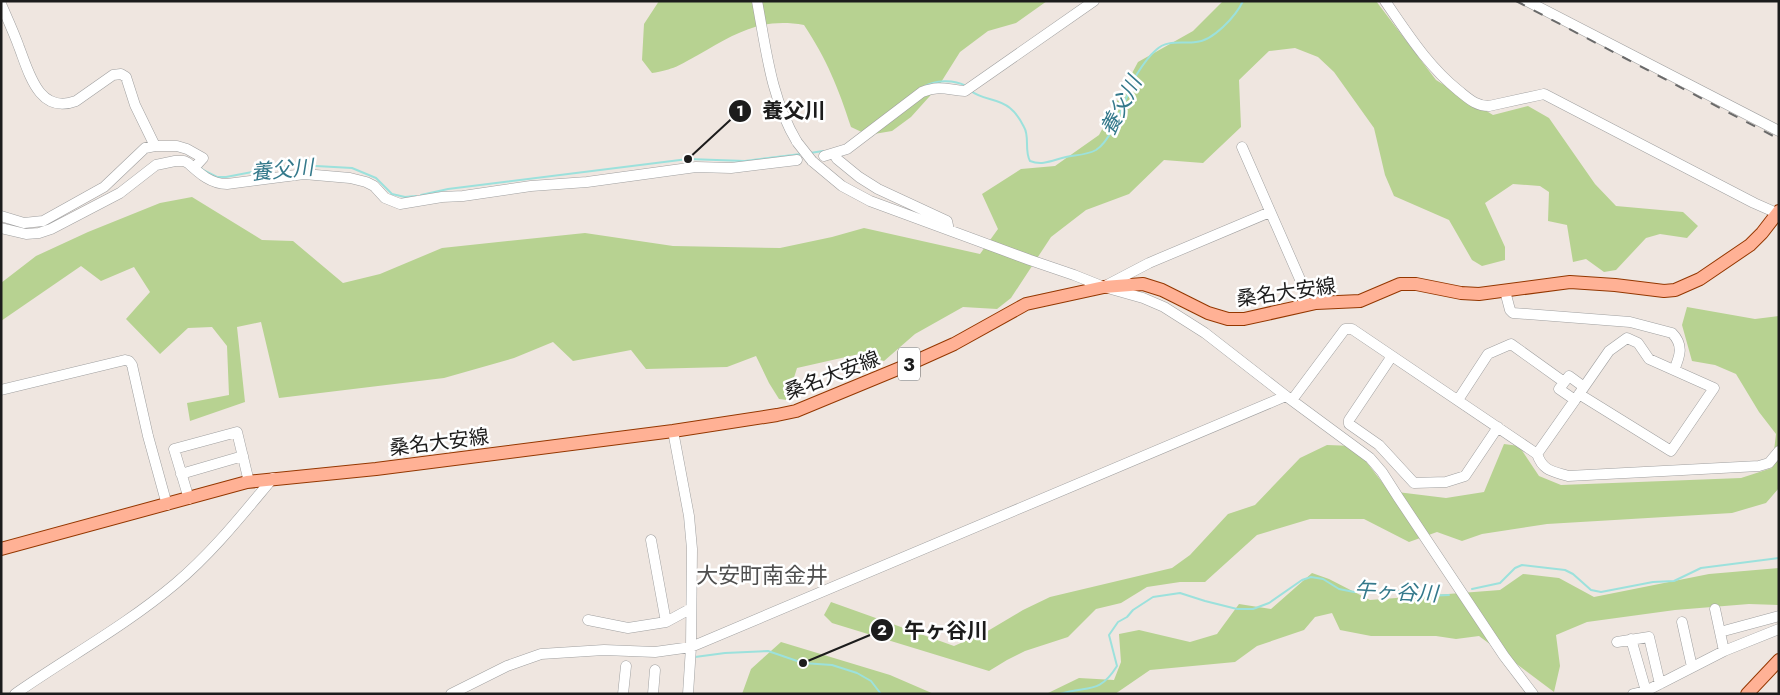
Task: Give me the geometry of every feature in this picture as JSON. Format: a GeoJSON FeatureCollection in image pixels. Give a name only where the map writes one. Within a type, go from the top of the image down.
{"type":"FeatureCollection","features":[{"type":"Feature","properties":{"kind":"main road","name":"桑名大安線"},"geometry":{"type":"LineString","coordinates":[[1,549],[249,482],[273,478],[376,469],[777,416],[796,411],[954,344],[1026,304],[1104,287],[1143,284],[1162,290],[1208,313],[1228,319],[1244,319],[1302,305],[1360,301],[1400,284],[1416,284],[1461,293],[1479,294],[1570,282],[1664,291],[1675,290],[1700,279],[1750,245],[1778,213]]}},
{"type":"Feature","properties":{"kind":"main road"},"geometry":{"type":"LineString","coordinates":[[1747,694],[1779,660]]}},
{"type":"Feature","properties":{"kind":"street"},"geometry":{"type":"LineString","coordinates":[[757,1],[777,97],[786,123],[803,150],[819,168],[859,196],[1104,287],[1143,298],[1164,307],[1205,333],[1370,458],[1382,472],[1504,656],[1533,694]]}},
{"type":"Feature","properties":{"kind":"street"},"geometry":{"type":"LineString","coordinates":[[945,229],[947,221],[865,181],[829,155],[846,149],[922,92],[943,87],[965,91],[1094,1]]}},
{"type":"Feature","properties":{"kind":"street"},"geometry":{"type":"LineString","coordinates":[[1385,1],[1430,64],[1448,82],[1475,103],[1489,106],[1544,94],[1754,203],[1778,213]]}},
{"type":"Feature","properties":{"kind":"street"},"geometry":{"type":"LineString","coordinates":[[1527,1],[1779,131]]}},
{"type":"Feature","properties":{"kind":"street"},"geometry":{"type":"LineString","coordinates":[[1,4],[28,70],[40,92],[47,99],[55,103],[76,101],[113,75],[121,74],[126,77],[135,105],[156,146]]}},
{"type":"Feature","properties":{"kind":"street"},"geometry":{"type":"LineString","coordinates":[[1,216],[24,223],[44,221],[99,191],[117,177],[142,150],[156,146],[182,147],[198,154],[197,165]]}},
{"type":"Feature","properties":{"kind":"street"},"geometry":{"type":"LineString","coordinates":[[1242,148],[1306,293],[1302,305]]}},
{"type":"Feature","properties":{"kind":"street"},"geometry":{"type":"LineString","coordinates":[[1,228],[26,234],[52,229],[120,193],[156,165],[166,162],[184,161],[197,165],[211,181],[218,184],[304,174],[350,178],[374,186],[386,198],[400,204],[531,186],[587,182],[696,166],[731,168],[797,160]]}},
{"type":"Feature","properties":{"kind":"street"},"geometry":{"type":"LineString","coordinates":[[1104,287],[1149,262],[1270,212]]}},
{"type":"Feature","properties":{"kind":"street"},"geometry":{"type":"LineString","coordinates":[[1505,291],[1510,310],[1513,313],[1630,322],[1672,332],[1677,337],[1680,345],[1680,355],[1674,370]]}},
{"type":"Feature","properties":{"kind":"street"},"geometry":{"type":"LineString","coordinates":[[451,694],[508,666],[541,654],[604,650],[649,652],[691,647],[1289,398],[1345,329],[1352,329],[1537,454],[1540,463],[1545,469],[1568,476],[1759,466],[1769,463],[1779,451]]}},
{"type":"Feature","properties":{"kind":"street"},"geometry":{"type":"LineString","coordinates":[[1537,454],[1579,394],[1609,351],[1627,338],[1638,343],[1649,359],[1714,388],[1671,451],[1579,394],[1559,389],[1569,376],[1579,394]]}},
{"type":"Feature","properties":{"kind":"street"},"geometry":{"type":"LineString","coordinates":[[1458,400],[1488,354],[1511,344],[1564,382]]}},
{"type":"Feature","properties":{"kind":"street"},"geometry":{"type":"LineString","coordinates":[[1392,356],[1349,420],[1349,424],[1379,445],[1414,483],[1446,482],[1465,476],[1498,428]]}},
{"type":"Feature","properties":{"kind":"street"},"geometry":{"type":"LineString","coordinates":[[1,390],[125,360],[129,361],[132,365],[166,504]]}},
{"type":"Feature","properties":{"kind":"street"},"geometry":{"type":"LineString","coordinates":[[673,431],[689,516],[692,549],[691,647],[688,694]]}},
{"type":"Feature","properties":{"kind":"street"},"geometry":{"type":"LineString","coordinates":[[189,498],[174,449],[237,432],[249,482]]}},
{"type":"Feature","properties":{"kind":"street"},"geometry":{"type":"LineString","coordinates":[[182,474],[243,456]]}},
{"type":"Feature","properties":{"kind":"street"},"geometry":{"type":"LineString","coordinates":[[15,694],[107,634],[175,584],[234,526],[273,478]]}},
{"type":"Feature","properties":{"kind":"street"},"geometry":{"type":"LineString","coordinates":[[650,540],[666,622]]}},
{"type":"Feature","properties":{"kind":"street"},"geometry":{"type":"LineString","coordinates":[[588,620],[628,628],[666,622],[690,609]]}},
{"type":"Feature","properties":{"kind":"street"},"geometry":{"type":"LineString","coordinates":[[1715,609],[1724,651]]}},
{"type":"Feature","properties":{"kind":"street"},"geometry":{"type":"LineString","coordinates":[[1720,632],[1779,616]]}},
{"type":"Feature","properties":{"kind":"street"},"geometry":{"type":"LineString","coordinates":[[1682,622],[1692,667]]}},
{"type":"Feature","properties":{"kind":"street"},"geometry":{"type":"LineString","coordinates":[[1633,694],[1646,691],[1724,651],[1779,629]]}},
{"type":"Feature","properties":{"kind":"street"},"geometry":{"type":"LineString","coordinates":[[1617,642],[1649,636],[1660,684]]}},
{"type":"Feature","properties":{"kind":"street"},"geometry":{"type":"LineString","coordinates":[[1631,639],[1646,691]]}},
{"type":"Feature","properties":{"kind":"street"},"geometry":{"type":"LineString","coordinates":[[623,694],[626,666]]}},
{"type":"Feature","properties":{"kind":"street"},"geometry":{"type":"LineString","coordinates":[[653,694],[655,670]]}},
{"type":"Feature","properties":{"kind":"green space"},"geometry":{"type":"Polygon","coordinates":[[[659,1],[1047,1],[1016,23],[988,31],[960,52],[938,87],[911,117],[892,131],[868,135],[851,127],[831,74],[804,25],[774,23],[748,29],[676,67],[652,73],[642,60],[644,24],[659,1]]]}},
{"type":"Feature","properties":{"kind":"green space"},"geometry":{"type":"Polygon","coordinates":[[[1223,1],[1376,1],[1436,80],[1493,115],[1528,106],[1549,118],[1595,184],[1616,206],[1683,212],[1698,226],[1687,238],[1660,234],[1646,238],[1616,270],[1604,272],[1586,259],[1573,262],[1567,225],[1548,221],[1549,192],[1540,186],[1513,184],[1485,203],[1505,247],[1505,260],[1482,266],[1472,260],[1449,220],[1394,196],[1385,175],[1374,128],[1334,72],[1318,57],[1295,48],[1269,51],[1239,80],[1241,127],[1203,163],[1164,160],[1129,194],[1086,210],[1051,237],[1011,298],[997,309],[963,307],[915,334],[884,361],[859,354],[797,368],[787,400],[779,399],[756,356],[727,367],[646,369],[631,350],[573,361],[553,342],[514,358],[444,378],[279,398],[261,322],[237,327],[245,402],[190,421],[187,403],[229,395],[227,346],[212,327],[188,328],[160,354],[126,319],[150,292],[134,267],[101,281],[81,266],[1,321],[1,283],[36,256],[88,232],[160,203],[192,197],[262,240],[293,241],[343,283],[380,274],[442,248],[585,233],[673,246],[780,248],[864,228],[980,254],[998,229],[982,194],[1021,169],[1055,166],[1099,135],[1138,62],[1193,31],[1223,1]]]}},
{"type":"Feature","properties":{"kind":"green space"},"geometry":{"type":"Polygon","coordinates":[[[1687,307],[1755,319],[1779,316],[1779,488],[1766,503],[1732,513],[1547,524],[1482,534],[1462,541],[1437,532],[1409,542],[1364,519],[1310,519],[1257,535],[1205,582],[1180,582],[1147,587],[1121,603],[1096,609],[1068,637],[1025,651],[989,671],[832,623],[824,615],[831,602],[954,646],[986,632],[1023,610],[1050,597],[1172,568],[1190,555],[1228,514],[1255,505],[1300,458],[1327,445],[1354,446],[1389,491],[1446,498],[1484,492],[1504,444],[1519,446],[1539,476],[1561,485],[1741,478],[1772,468],[1776,434],[1759,412],[1736,374],[1715,365],[1692,361],[1682,325],[1687,307]]]}},
{"type":"Feature","properties":{"kind":"green space"},"geometry":{"type":"Polygon","coordinates":[[[1779,568],[1779,605],[1749,604],[1675,610],[1587,622],[1556,635],[1560,666],[1554,692],[1479,636],[1456,639],[1436,636],[1371,636],[1340,630],[1332,613],[1315,617],[1304,630],[1257,646],[1235,662],[1150,670],[1115,694],[1046,694],[1079,678],[1114,680],[1121,662],[1119,634],[1139,630],[1190,642],[1217,634],[1239,604],[1271,609],[1312,573],[1329,579],[1370,600],[1500,590],[1523,574],[1559,578],[1594,597],[1709,574],[1779,568]]]}},
{"type":"Feature","properties":{"kind":"green space"},"geometry":{"type":"Polygon","coordinates":[[[781,642],[890,675],[934,694],[742,694],[751,669],[781,642]]]}},
{"type":"Feature","properties":{"kind":"waterway","name":"養父川"},"geometry":{"type":"LineString","coordinates":[[971,91],[980,96],[1001,102],[1014,112],[1026,131],[1027,152],[1030,161],[1044,163],[1089,153],[1096,150],[1109,136],[1137,74],[1153,52],[1165,44],[1203,41],[1223,27],[1235,14],[1243,1]]}},
{"type":"Feature","properties":{"kind":"waterway","name":"養父川"},"geometry":{"type":"LineString","coordinates":[[923,87],[944,81],[966,86]]}},
{"type":"Feature","properties":{"kind":"waterway","name":"養父川"},"geometry":{"type":"LineString","coordinates":[[810,153],[823,151]]}},
{"type":"Feature","properties":{"kind":"waterway","name":"養父川"},"geometry":{"type":"LineString","coordinates":[[421,195],[448,189],[688,159],[745,161],[801,154]]}},
{"type":"Feature","properties":{"kind":"waterway","name":"養父川"},"geometry":{"type":"LineString","coordinates":[[199,166],[217,177],[298,165],[352,168],[376,178],[392,194],[405,197],[416,196]]}},
{"type":"Feature","properties":{"kind":"waterway","name":"午ヶ谷川"},"geometry":{"type":"LineString","coordinates":[[1472,589],[1500,583],[1515,568],[1522,565],[1565,570],[1573,574],[1591,590],[1601,592],[1653,582],[1674,581],[1701,568],[1779,558]]}},
{"type":"Feature","properties":{"kind":"waterway","name":"午ヶ谷川"},"geometry":{"type":"LineString","coordinates":[[1060,694],[1092,688],[1111,675],[1117,666],[1109,635],[1118,622],[1153,597],[1180,593],[1237,609],[1253,609],[1269,603],[1302,580],[1311,577],[1323,579],[1339,589],[1354,592],[1401,591],[1427,596],[1449,595]]}},
{"type":"Feature","properties":{"kind":"waterway","name":"午ヶ谷川"},"geometry":{"type":"LineString","coordinates":[[695,657],[725,653],[768,651],[803,663],[832,665],[857,673],[871,681],[881,694]]}},
{"type":"Feature","properties":{"kind":"railway"},"geometry":{"type":"LineString","coordinates":[[1516,1],[1779,139]]}},
{"type":"Feature","properties":{"kind":"place","name":"養父川"},"geometry":{"type":"Point","coordinates":[688,159]}},
{"type":"Feature","properties":{"kind":"place","name":"午ヶ谷川"},"geometry":{"type":"Point","coordinates":[803,663]}},
{"type":"Feature","properties":{"kind":"district","name":"大安町南金井"},"geometry":{"type":"Point","coordinates":[762,575]}}]}
